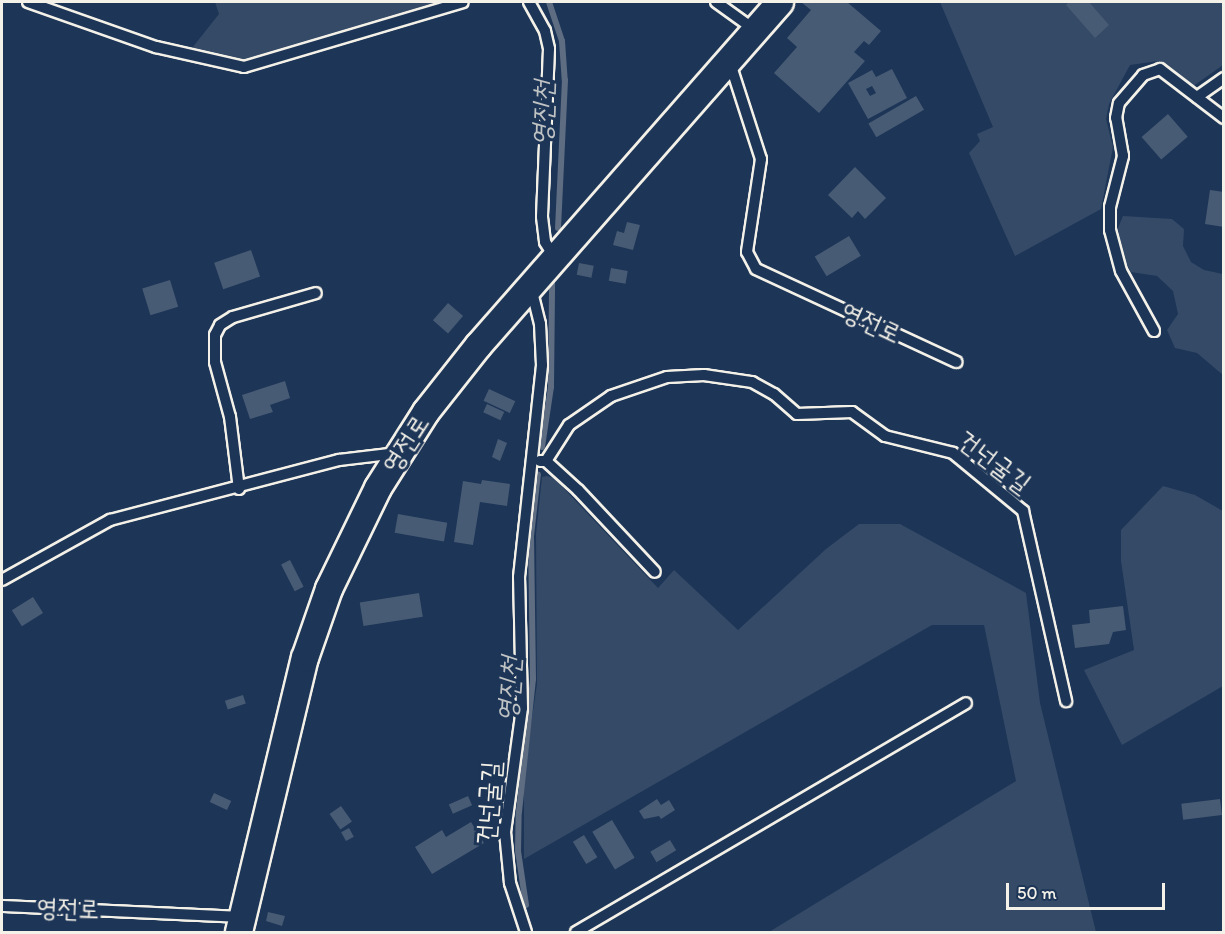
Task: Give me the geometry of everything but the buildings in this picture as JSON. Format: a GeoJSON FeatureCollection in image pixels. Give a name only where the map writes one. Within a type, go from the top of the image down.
{"type":"FeatureCollection","features":[{"type":"Feature","properties":{"kind":"street","name":"영전로"},"geometry":{"type":"LineString","coordinates":[[241,925],[316,624],[345,552],[398,453],[454,375],[780,2]]}},
{"type":"Feature","properties":{"kind":"lane"},"geometry":{"type":"LineString","coordinates":[[28,2],[156,47],[244,67],[463,2]]}},
{"type":"Feature","properties":{"kind":"lane"},"geometry":{"type":"LineString","coordinates":[[529,2],[540,18],[549,49],[542,217],[545,242],[555,258]]}},
{"type":"Feature","properties":{"kind":"lane"},"geometry":{"type":"LineString","coordinates":[[716,2],[755,30]]}},
{"type":"Feature","properties":{"kind":"lane","name":"영전로"},"geometry":{"type":"LineString","coordinates":[[729,59],[762,159],[747,252],[756,269],[956,362]]}},
{"type":"Feature","properties":{"kind":"lane"},"geometry":{"type":"LineString","coordinates":[[1154,331],[1121,271],[1110,230],[1110,207],[1123,156],[1116,118],[1119,103],[1152,69],[1160,69],[1224,118]]}},
{"type":"Feature","properties":{"kind":"lane"},"geometry":{"type":"LineString","coordinates":[[1197,97],[1224,78]]}},
{"type":"Feature","properties":{"kind":"lane","name":"건넌굴길"},"geometry":{"type":"LineString","coordinates":[[526,933],[510,883],[506,832],[522,708],[519,577],[542,365],[540,324],[531,286]]}},
{"type":"Feature","properties":{"kind":"lane"},"geometry":{"type":"LineString","coordinates":[[239,489],[230,417],[215,362],[215,335],[220,325],[233,317],[316,293]]}},
{"type":"Feature","properties":{"kind":"lane","name":"건넌굴길"},"geometry":{"type":"LineString","coordinates":[[546,461],[569,425],[611,396],[667,377],[704,375],[752,382],[797,414],[852,412],[885,436],[953,453],[1023,511],[1066,702]]}},
{"type":"Feature","properties":{"kind":"lane"},"geometry":{"type":"LineString","coordinates":[[2,580],[110,520],[239,489],[339,460],[398,453]]}},
{"type":"Feature","properties":{"kind":"lane"},"geometry":{"type":"LineString","coordinates":[[531,460],[546,461],[655,572]]}},
{"type":"Feature","properties":{"kind":"lane"},"geometry":{"type":"LineString","coordinates":[[576,933],[966,703]]}},
{"type":"Feature","properties":{"kind":"lane","name":"영전로"},"geometry":{"type":"LineString","coordinates":[[2,906],[241,925]]}},
{"type":"Feature","properties":{"kind":"shaded area"},"geometry":{"type":"Polygon","coordinates":[[[215,2],[439,2],[244,60],[192,48],[219,14],[215,2]]]}},
{"type":"Feature","properties":{"kind":"shaded area"},"geometry":{"type":"Polygon","coordinates":[[[940,2],[1223,2],[1223,65],[1192,87],[1158,61],[1130,65],[1109,104],[1106,119],[1113,147],[1101,209],[1015,256],[969,153],[980,141],[977,134],[993,127],[940,2]]]}},
{"type":"Feature","properties":{"kind":"shaded area"},"geometry":{"type":"Polygon","coordinates":[[[1123,216],[1172,219],[1184,229],[1183,246],[1191,262],[1204,270],[1223,274],[1223,375],[1197,353],[1175,348],[1167,330],[1178,314],[1173,291],[1157,276],[1131,272],[1122,255],[1118,228],[1123,216]]]}},
{"type":"Feature","properties":{"kind":"shaded area"},"geometry":{"type":"Polygon","coordinates":[[[542,477],[554,478],[658,588],[674,570],[738,630],[826,549],[859,524],[900,524],[1026,593],[1040,703],[1096,932],[769,932],[1016,781],[984,625],[932,625],[524,859],[524,771],[537,684],[536,534],[542,477]]]}},
{"type":"Feature","properties":{"kind":"shaded area"},"geometry":{"type":"Polygon","coordinates":[[[1163,486],[1195,495],[1223,511],[1223,686],[1122,745],[1084,670],[1134,650],[1121,561],[1121,530],[1163,486]]]}},
{"type":"Feature","properties":{"kind":"waterway","name":"영진천"},"geometry":{"type":"LineString","coordinates":[[549,2],[562,41],[565,80],[558,228]]}},
{"type":"Feature","properties":{"kind":"waterway","name":"영진천"},"geometry":{"type":"LineString","coordinates":[[542,447],[551,387],[552,283]]}},
{"type":"Feature","properties":{"kind":"waterway","name":"영진천"},"geometry":{"type":"LineString","coordinates":[[526,905],[518,851],[519,812],[533,679],[531,536],[538,474]]}}]}
